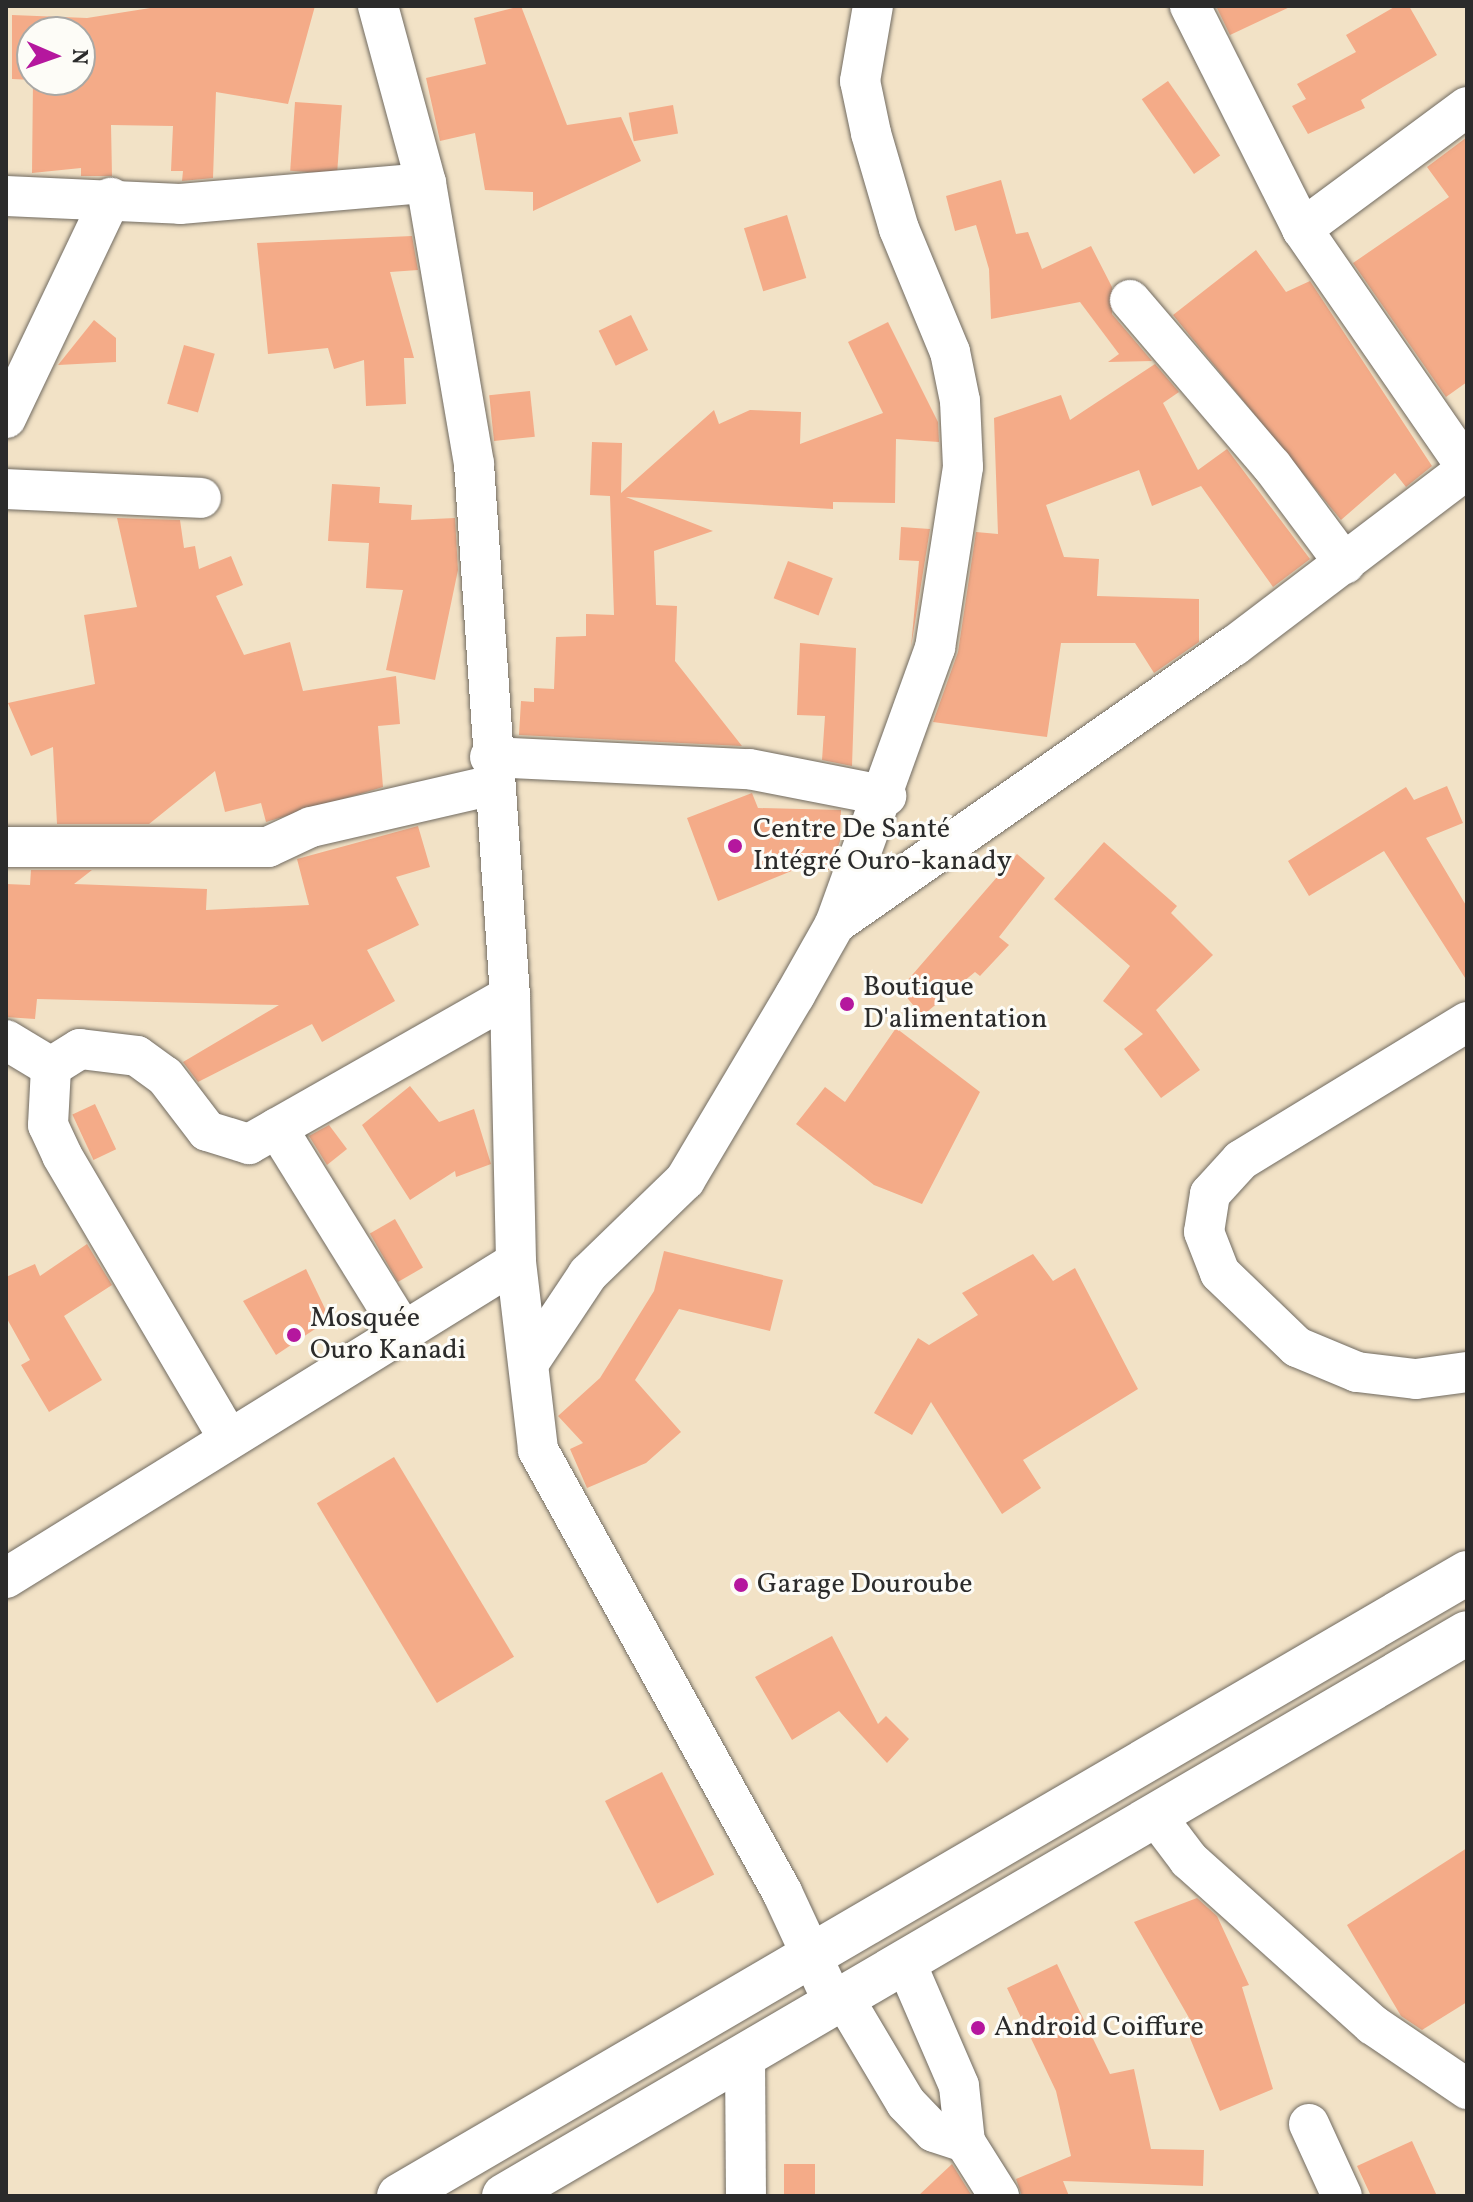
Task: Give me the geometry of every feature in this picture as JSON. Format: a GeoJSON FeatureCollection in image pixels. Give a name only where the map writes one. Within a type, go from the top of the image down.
{"type":"FeatureCollection","features":[{"type":"Feature","properties":{"kind":"main road"},"geometry":{"type":"LineString","coordinates":[[399,2196],[807,1955],[1467,1573]]}},
{"type":"Feature","properties":{"kind":"main road"},"geometry":{"type":"LineString","coordinates":[[504,2196],[1467,1633]]}},
{"type":"Feature","properties":{"kind":"street"},"geometry":{"type":"LineString","coordinates":[[378,6],[426,183],[474,464],[492,771],[510,996],[516,1262],[530,1361],[533,1425],[555,1491],[782,1892],[807,1955],[906,2103],[934,2132],[965,2142]]}},
{"type":"Feature","properties":{"kind":"street"},"geometry":{"type":"LineString","coordinates":[[530,1361],[588,1274],[685,1180],[835,924],[886,796],[935,648],[963,467],[950,352],[899,229],[860,81],[873,6]]}},
{"type":"Feature","properties":{"kind":"street"},"geometry":{"type":"LineString","coordinates":[[835,924],[1345,564],[1467,468],[1302,229],[1190,6]]}},
{"type":"Feature","properties":{"kind":"street"},"geometry":{"type":"LineString","coordinates":[[1302,229],[1467,107]]}},
{"type":"Feature","properties":{"kind":"street"},"geometry":{"type":"LineString","coordinates":[[6,196],[111,198],[180,204],[426,183]]}},
{"type":"Feature","properties":{"kind":"street"},"geometry":{"type":"LineString","coordinates":[[6,418],[111,198]]}},
{"type":"Feature","properties":{"kind":"street"},"geometry":{"type":"LineString","coordinates":[[1130,300],[1272,466],[1345,564]]}},
{"type":"Feature","properties":{"kind":"street"},"geometry":{"type":"LineString","coordinates":[[6,489],[201,498]]}},
{"type":"Feature","properties":{"kind":"street"},"geometry":{"type":"LineString","coordinates":[[6,847],[268,847],[326,823],[492,771],[749,769],[886,796]]}},
{"type":"Feature","properties":{"kind":"street"},"geometry":{"type":"LineString","coordinates":[[51,1067],[80,1049],[137,1056],[165,1076],[207,1131],[228,1143],[249,1144],[510,996]]}},
{"type":"Feature","properties":{"kind":"street"},"geometry":{"type":"LineString","coordinates":[[1467,1022],[1241,1160],[1210,1194],[1204,1232],[1220,1273],[1297,1347],[1357,1372],[1416,1379],[1467,1372]]}},
{"type":"Feature","properties":{"kind":"street"},"geometry":{"type":"LineString","coordinates":[[6,1040],[51,1067]]}},
{"type":"Feature","properties":{"kind":"street"},"geometry":{"type":"LineString","coordinates":[[51,1067],[48,1125],[62,1155],[229,1439]]}},
{"type":"Feature","properties":{"kind":"street"},"geometry":{"type":"LineString","coordinates":[[277,1128],[403,1331]]}},
{"type":"Feature","properties":{"kind":"street"},"geometry":{"type":"LineString","coordinates":[[6,1578],[24,1556],[229,1439],[516,1262]]}},
{"type":"Feature","properties":{"kind":"street"},"geometry":{"type":"LineString","coordinates":[[1155,1815],[1189,1860],[1373,2025],[1417,2049],[1467,2089]]}},
{"type":"Feature","properties":{"kind":"street"},"geometry":{"type":"LineString","coordinates":[[905,1961],[959,2086],[965,2142],[999,2196]]}},
{"type":"Feature","properties":{"kind":"street"},"geometry":{"type":"LineString","coordinates":[[745,2055],[746,2196]]}},
{"type":"Feature","properties":{"kind":"street"},"geometry":{"type":"LineString","coordinates":[[1309,2124],[1342,2196]]}},
{"type":"Feature","properties":{"kind":"building"},"geometry":{"type":"Polygon","coordinates":[[[163,6],[315,6],[288,104],[216,92],[213,178],[182,181],[183,171],[171,171],[173,126],[111,125],[112,176],[81,176],[81,168],[32,173],[33,96],[96,96],[96,17],[163,6]]]}},
{"type":"Feature","properties":{"kind":"building"},"geometry":{"type":"Polygon","coordinates":[[[521,6],[567,125],[621,117],[641,161],[533,211],[533,192],[485,190],[475,133],[440,141],[426,78],[486,64],[474,18],[521,6]]]}},
{"type":"Feature","properties":{"kind":"building"},"geometry":{"type":"Polygon","coordinates":[[[1216,6],[1292,6],[1230,35],[1216,6]]]}},
{"type":"Feature","properties":{"kind":"building"},"geometry":{"type":"Polygon","coordinates":[[[1396,6],[1409,6],[1437,55],[1361,100],[1365,108],[1308,134],[1292,106],[1306,99],[1297,84],[1356,52],[1346,35],[1396,6]]]}},
{"type":"Feature","properties":{"kind":"building"},"geometry":{"type":"Polygon","coordinates":[[[12,15],[37,16],[16,16],[16,79],[12,79],[12,15]]]}},
{"type":"Feature","properties":{"kind":"building"},"geometry":{"type":"Polygon","coordinates":[[[1168,81],[1220,156],[1194,174],[1142,99],[1168,81]]]}},
{"type":"Feature","properties":{"kind":"building"},"geometry":{"type":"Polygon","coordinates":[[[295,102],[342,105],[337,174],[290,171],[295,102]]]}},
{"type":"Feature","properties":{"kind":"building"},"geometry":{"type":"Polygon","coordinates":[[[673,105],[678,134],[634,141],[629,113],[673,105]]]}},
{"type":"Feature","properties":{"kind":"building"},"geometry":{"type":"Polygon","coordinates":[[[1467,137],[1467,382],[1446,397],[1353,263],[1449,197],[1427,167],[1467,137]]]}},
{"type":"Feature","properties":{"kind":"building"},"geometry":{"type":"Polygon","coordinates":[[[1001,180],[1016,234],[1028,232],[1042,269],[1091,246],[1112,287],[1112,314],[1152,361],[1108,362],[1119,354],[1080,302],[991,319],[989,269],[976,225],[955,231],[946,196],[1001,180]]]}},
{"type":"Feature","properties":{"kind":"building"},"geometry":{"type":"Polygon","coordinates":[[[787,215],[806,278],[763,291],[744,228],[787,215]]]}},
{"type":"Feature","properties":{"kind":"building"},"geometry":{"type":"Polygon","coordinates":[[[412,236],[418,270],[390,272],[414,358],[404,358],[406,404],[366,406],[364,360],[334,369],[328,348],[268,354],[257,243],[412,236]]]}},
{"type":"Feature","properties":{"kind":"building"},"geometry":{"type":"Polygon","coordinates":[[[1256,250],[1286,292],[1310,281],[1432,466],[1406,487],[1395,473],[1341,520],[1173,315],[1256,250]]]}},
{"type":"Feature","properties":{"kind":"building"},"geometry":{"type":"Polygon","coordinates":[[[631,315],[648,350],[616,366],[599,331],[631,315]]]}},
{"type":"Feature","properties":{"kind":"building"},"geometry":{"type":"Polygon","coordinates":[[[94,320],[116,338],[116,362],[58,365],[94,320]]]}},
{"type":"Feature","properties":{"kind":"building"},"geometry":{"type":"Polygon","coordinates":[[[888,322],[938,422],[939,442],[896,439],[895,503],[833,502],[833,509],[626,497],[713,531],[654,551],[656,605],[677,606],[675,661],[742,746],[519,735],[521,701],[534,702],[534,688],[554,689],[556,637],[586,636],[586,614],[614,615],[610,496],[590,495],[592,442],[622,443],[621,493],[714,410],[719,424],[750,410],[801,412],[800,444],[883,413],[848,342],[888,322]]]}},
{"type":"Feature","properties":{"kind":"building"},"geometry":{"type":"Polygon","coordinates":[[[184,345],[215,354],[198,412],[167,404],[184,345]]]}},
{"type":"Feature","properties":{"kind":"building"},"geometry":{"type":"Polygon","coordinates":[[[1155,364],[1179,392],[1163,403],[1198,470],[1227,449],[1310,559],[1273,587],[1201,486],[1152,506],[1139,470],[1046,505],[1064,557],[1099,559],[1097,596],[1199,599],[1199,642],[1154,673],[1135,643],[1061,643],[1047,737],[933,722],[958,652],[976,532],[998,534],[994,418],[1061,395],[1070,420],[1155,364]]]}},
{"type":"Feature","properties":{"kind":"building"},"geometry":{"type":"Polygon","coordinates":[[[530,391],[535,437],[494,441],[489,395],[530,391]]]}},
{"type":"Feature","properties":{"kind":"building"},"geometry":{"type":"Polygon","coordinates":[[[332,484],[380,487],[379,503],[412,505],[411,520],[455,518],[458,570],[435,680],[386,670],[403,590],[366,588],[369,543],[328,541],[332,484]]]}},
{"type":"Feature","properties":{"kind":"building"},"geometry":{"type":"Polygon","coordinates":[[[117,518],[180,520],[184,548],[195,546],[199,569],[231,556],[243,585],[216,596],[244,655],[290,642],[303,691],[396,676],[400,724],[378,726],[383,787],[266,822],[261,803],[225,812],[215,771],[149,824],[57,824],[53,747],[31,756],[8,703],[95,684],[84,615],[137,607],[117,518]]]}},
{"type":"Feature","properties":{"kind":"building"},"geometry":{"type":"Polygon","coordinates":[[[901,527],[930,529],[911,647],[919,561],[899,560],[901,527]]]}},
{"type":"Feature","properties":{"kind":"building"},"geometry":{"type":"Polygon","coordinates":[[[788,561],[833,578],[818,616],[774,598],[788,561]]]}},
{"type":"Feature","properties":{"kind":"building"},"geometry":{"type":"Polygon","coordinates":[[[800,643],[856,648],[852,766],[822,760],[825,716],[797,715],[800,643]]]}},
{"type":"Feature","properties":{"kind":"building"},"geometry":{"type":"Polygon","coordinates":[[[1447,786],[1463,823],[1426,838],[1467,907],[1467,981],[1384,851],[1309,896],[1288,861],[1406,787],[1414,800],[1447,786]]]}},
{"type":"Feature","properties":{"kind":"building"},"geometry":{"type":"Polygon","coordinates":[[[752,793],[758,808],[841,810],[840,841],[830,870],[794,870],[718,901],[687,818],[752,793]]]}},
{"type":"Feature","properties":{"kind":"building"},"geometry":{"type":"Polygon","coordinates":[[[418,826],[430,867],[396,877],[419,925],[367,950],[395,1001],[322,1042],[312,1024],[198,1082],[183,1062],[279,1005],[37,999],[35,1019],[6,1017],[6,884],[30,885],[31,870],[92,870],[74,884],[207,889],[206,910],[309,905],[297,859],[418,826]]]}},
{"type":"Feature","properties":{"kind":"building"},"geometry":{"type":"Polygon","coordinates":[[[1104,842],[1177,906],[1171,913],[1213,955],[1156,1010],[1200,1070],[1161,1098],[1124,1049],[1143,1034],[1103,1001],[1130,966],[1054,899],[1104,842]]]}},
{"type":"Feature","properties":{"kind":"building"},"geometry":{"type":"Polygon","coordinates":[[[1017,854],[1045,878],[999,937],[1009,945],[980,976],[975,972],[922,1016],[900,989],[1017,854]]]}},
{"type":"Feature","properties":{"kind":"building"},"geometry":{"type":"Polygon","coordinates":[[[896,1028],[980,1092],[922,1204],[874,1185],[796,1124],[825,1087],[845,1102],[896,1028]]]}},
{"type":"Feature","properties":{"kind":"building"},"geometry":{"type":"Polygon","coordinates":[[[410,1086],[439,1122],[474,1109],[491,1164],[456,1177],[455,1171],[410,1200],[362,1125],[410,1086]]]}},
{"type":"Feature","properties":{"kind":"building"},"geometry":{"type":"Polygon","coordinates":[[[95,1104],[116,1149],[93,1160],[72,1115],[95,1104]]]}},
{"type":"Feature","properties":{"kind":"building"},"geometry":{"type":"Polygon","coordinates":[[[329,1125],[347,1149],[327,1165],[309,1136],[329,1125]]]}},
{"type":"Feature","properties":{"kind":"building"},"geometry":{"type":"Polygon","coordinates":[[[395,1219],[423,1267],[398,1282],[370,1234],[395,1219]]]}},
{"type":"Feature","properties":{"kind":"building"},"geometry":{"type":"Polygon","coordinates":[[[87,1244],[112,1285],[64,1316],[102,1380],[49,1412],[21,1365],[30,1360],[6,1317],[6,1277],[35,1264],[40,1276],[87,1244]]]}},
{"type":"Feature","properties":{"kind":"building"},"geometry":{"type":"Polygon","coordinates":[[[664,1251],[783,1280],[770,1331],[679,1309],[635,1380],[681,1432],[646,1463],[587,1488],[570,1449],[583,1443],[558,1416],[600,1378],[654,1291],[664,1251]]]}},
{"type":"Feature","properties":{"kind":"building"},"geometry":{"type":"Polygon","coordinates":[[[1033,1254],[1053,1281],[1075,1268],[1138,1389],[1023,1460],[1041,1488],[1002,1514],[931,1402],[912,1435],[874,1413],[918,1338],[929,1345],[978,1315],[962,1293],[1033,1254]]]}},
{"type":"Feature","properties":{"kind":"building"},"geometry":{"type":"Polygon","coordinates":[[[306,1269],[330,1319],[276,1355],[243,1301],[306,1269]]]}},
{"type":"Feature","properties":{"kind":"building"},"geometry":{"type":"Polygon","coordinates":[[[394,1457],[514,1657],[437,1703],[317,1503],[394,1457]]]}},
{"type":"Feature","properties":{"kind":"building"},"geometry":{"type":"Polygon","coordinates":[[[832,1636],[878,1724],[886,1716],[909,1739],[887,1763],[839,1711],[792,1740],[755,1677],[832,1636]]]}},
{"type":"Feature","properties":{"kind":"building"},"geometry":{"type":"Polygon","coordinates":[[[662,1772],[714,1874],[657,1904],[605,1801],[662,1772]]]}},
{"type":"Feature","properties":{"kind":"building"},"geometry":{"type":"Polygon","coordinates":[[[1467,1848],[1467,2002],[1422,2030],[1401,2016],[1347,1925],[1467,1848]]]}},
{"type":"Feature","properties":{"kind":"building"},"geometry":{"type":"Polygon","coordinates":[[[1197,1898],[1217,1916],[1249,1985],[1242,1987],[1273,2089],[1220,2111],[1185,2026],[1192,2023],[1134,1922],[1197,1898]]]}},
{"type":"Feature","properties":{"kind":"building"},"geometry":{"type":"Polygon","coordinates":[[[1057,1964],[1110,2074],[1134,2069],[1151,2149],[1204,2150],[1203,2186],[1063,2181],[1069,2196],[1022,2196],[1016,2179],[1071,2156],[1056,2091],[1007,1988],[1057,1964]]]}},
{"type":"Feature","properties":{"kind":"building"},"geometry":{"type":"Polygon","coordinates":[[[1412,2141],[1437,2196],[1371,2196],[1357,2166],[1412,2141]]]}},
{"type":"Feature","properties":{"kind":"building"},"geometry":{"type":"Polygon","coordinates":[[[784,2164],[815,2164],[815,2195],[784,2195],[784,2164]]]}},
{"type":"Feature","properties":{"kind":"building"},"geometry":{"type":"Polygon","coordinates":[[[952,2164],[972,2196],[918,2196],[952,2164]]]}},
{"type":"Feature","properties":{"kind":"place","name":"Centre De Santé Intégré Ouro-kanady"},"geometry":{"type":"Point","coordinates":[735,846]}},
{"type":"Feature","properties":{"kind":"place","name":"Boutique D'alimentation"},"geometry":{"type":"Point","coordinates":[847,1004]}},
{"type":"Feature","properties":{"kind":"place","name":"Mosquée Ouro Kanadi"},"geometry":{"type":"Point","coordinates":[294,1335]}},
{"type":"Feature","properties":{"kind":"place","name":"Garage Douroube"},"geometry":{"type":"Point","coordinates":[741,1585]}},
{"type":"Feature","properties":{"kind":"place","name":"Android Coiffure"},"geometry":{"type":"Point","coordinates":[978,2028]}}]}
